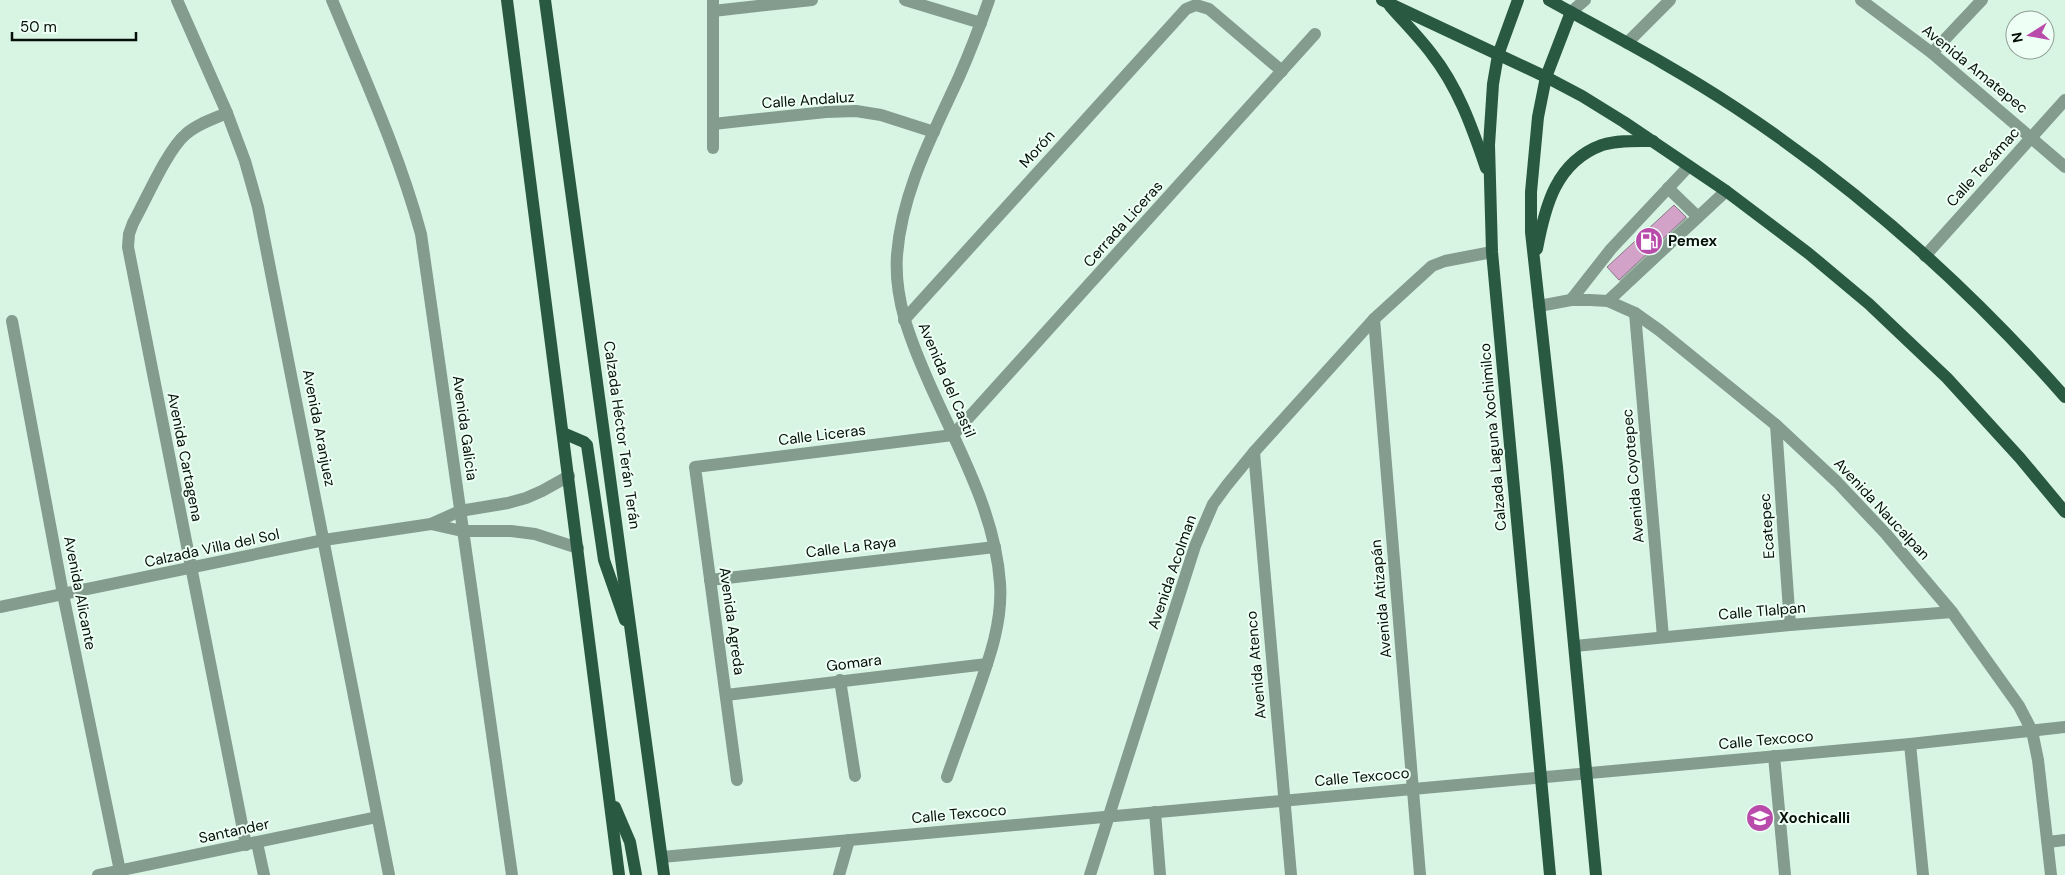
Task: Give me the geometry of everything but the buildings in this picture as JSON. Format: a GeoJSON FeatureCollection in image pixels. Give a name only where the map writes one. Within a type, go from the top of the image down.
{"type":"FeatureCollection","features":[{"type":"Feature","properties":{"kind":"main road"},"geometry":{"type":"LineString","coordinates":[[507,0],[619,875]]}},
{"type":"Feature","properties":{"kind":"main road","name":"Calzada Héctor Terán Terán"},"geometry":{"type":"LineString","coordinates":[[545,0],[664,875]]}},
{"type":"Feature","properties":{"kind":"main road"},"geometry":{"type":"LineString","coordinates":[[1384,0],[1546,78],[1624,122],[1726,191],[1808,253],[1869,304],[1947,378],[2020,458],[2065,512]]}},
{"type":"Feature","properties":{"kind":"main road"},"geometry":{"type":"LineString","coordinates":[[1384,0],[1432,53],[1453,86],[1465,109],[1489,178]]}},
{"type":"Feature","properties":{"kind":"main road","name":"Calzada Laguna Xochimilco"},"geometry":{"type":"LineString","coordinates":[[1518,0],[1498,54],[1493,84],[1489,178],[1492,252],[1550,875]]}},
{"type":"Feature","properties":{"kind":"main road"},"geometry":{"type":"LineString","coordinates":[[1549,0],[1681,73],[1794,149],[1867,206],[1925,256],[1990,317],[2065,397]]}},
{"type":"Feature","properties":{"kind":"main road"},"geometry":{"type":"LineString","coordinates":[[1571,12],[1546,78],[1538,117],[1531,192],[1531,232],[1575,646],[1596,875]]}},
{"type":"Feature","properties":{"kind":"main road"},"geometry":{"type":"LineString","coordinates":[[1534,268],[1546,207],[1553,188],[1568,169],[1584,155],[1602,145],[1623,141],[1653,142]]}},
{"type":"Feature","properties":{"kind":"main road"},"geometry":{"type":"LineString","coordinates":[[563,432],[584,442],[588,448],[604,560],[633,644]]}},
{"type":"Feature","properties":{"kind":"main road"},"geometry":{"type":"LineString","coordinates":[[608,793],[630,842],[636,875]]}},
{"type":"Feature","properties":{"kind":"street","name":"Avenida Aranjuez"},"geometry":{"type":"LineString","coordinates":[[177,0],[227,113],[258,207],[389,875]]}},
{"type":"Feature","properties":{"kind":"street","name":"Avenida Galicia"},"geometry":{"type":"LineString","coordinates":[[332,0],[396,152],[421,234],[512,875]]}},
{"type":"Feature","properties":{"kind":"street"},"geometry":{"type":"LineString","coordinates":[[713,148],[713,6],[812,0]]}},
{"type":"Feature","properties":{"kind":"street"},"geometry":{"type":"LineString","coordinates":[[904,0],[981,23]]}},
{"type":"Feature","properties":{"kind":"street","name":"Avenida del Castil"},"geometry":{"type":"LineString","coordinates":[[947,777],[987,664],[1000,611],[1000,583],[995,547],[982,503],[915,352],[904,320],[898,288],[897,256],[901,224],[910,189],[989,0]]}},
{"type":"Feature","properties":{"kind":"street"},"geometry":{"type":"LineString","coordinates":[[1571,12],[1585,0]]}},
{"type":"Feature","properties":{"kind":"street"},"geometry":{"type":"LineString","coordinates":[[1627,43],[1670,0]]}},
{"type":"Feature","properties":{"kind":"street","name":"Avenida Amatepec"},"geometry":{"type":"LineString","coordinates":[[1861,0],[1932,53],[2065,167]]}},
{"type":"Feature","properties":{"kind":"street"},"geometry":{"type":"LineString","coordinates":[[1932,53],[1982,0]]}},
{"type":"Feature","properties":{"kind":"street","name":"Morón"},"geometry":{"type":"LineString","coordinates":[[904,320],[1186,10],[1196,5],[1209,9],[1282,71]]}},
{"type":"Feature","properties":{"kind":"street","name":"Cerrada Liceras"},"geometry":{"type":"LineString","coordinates":[[953,435],[1315,34]]}},
{"type":"Feature","properties":{"kind":"street","name":"Calle Tecámac"},"geometry":{"type":"LineString","coordinates":[[1925,256],[2065,100]]}},
{"type":"Feature","properties":{"kind":"street","name":"Calle Andaluz"},"geometry":{"type":"LineString","coordinates":[[713,124],[826,112],[856,111],[881,115],[934,132]]}},
{"type":"Feature","properties":{"kind":"street","name":"Avenida Cartagena"},"geometry":{"type":"LineString","coordinates":[[227,113],[186,133],[175,145],[133,223],[128,247],[190,569],[251,844],[264,875]]}},
{"type":"Feature","properties":{"kind":"street"},"geometry":{"type":"LineString","coordinates":[[1571,300],[1611,249],[1689,166]]}},
{"type":"Feature","properties":{"kind":"street"},"geometry":{"type":"LineString","coordinates":[[1668,188],[1698,217]]}},
{"type":"Feature","properties":{"kind":"street"},"geometry":{"type":"LineString","coordinates":[[1608,301],[1726,191]]}},
{"type":"Feature","properties":{"kind":"street","name":"Avenida Acolman"},"geometry":{"type":"LineString","coordinates":[[1090,875],[1195,546],[1213,504],[1254,452],[1374,320],[1422,274],[1432,266],[1445,261],[1492,252]]}},
{"type":"Feature","properties":{"kind":"street","name":"Avenida Naucalpan"},"geometry":{"type":"LineString","coordinates":[[1539,306],[1571,300],[1608,301],[1635,313],[1776,425],[1837,482],[1886,534],[1952,612],[2019,706],[2032,731],[2038,760],[2051,875]]}},
{"type":"Feature","properties":{"kind":"street","name":"Avenida Coyotepec"},"geometry":{"type":"LineString","coordinates":[[1635,313],[1663,636]]}},
{"type":"Feature","properties":{"kind":"street","name":"Avenida Atizapán"},"geometry":{"type":"LineString","coordinates":[[1374,320],[1420,875]]}},
{"type":"Feature","properties":{"kind":"street","name":"Avenida Alicante"},"geometry":{"type":"LineString","coordinates":[[12,321],[63,594],[120,871]]}},
{"type":"Feature","properties":{"kind":"street","name":"Ecatepec"},"geometry":{"type":"LineString","coordinates":[[1776,425],[1790,625]]}},
{"type":"Feature","properties":{"kind":"street","name":"Calle Liceras"},"geometry":{"type":"LineString","coordinates":[[695,467],[953,435]]}},
{"type":"Feature","properties":{"kind":"street","name":"Avenida Atenco"},"geometry":{"type":"LineString","coordinates":[[1254,452],[1291,875]]}},
{"type":"Feature","properties":{"kind":"street","name":"Avenida Agreda"},"geometry":{"type":"LineString","coordinates":[[695,467],[737,780]]}},
{"type":"Feature","properties":{"kind":"street","name":"Calzada Villa del Sol"},"geometry":{"type":"LineString","coordinates":[[0,607],[324,540],[431,524],[460,511],[526,498],[568,476]]}},
{"type":"Feature","properties":{"kind":"street","name":"Calzada Villa del Sol"},"geometry":{"type":"LineString","coordinates":[[431,524],[462,531],[511,531],[535,534],[578,548]]}},
{"type":"Feature","properties":{"kind":"street","name":"Calle La Raya"},"geometry":{"type":"LineString","coordinates":[[710,580],[995,547]]}},
{"type":"Feature","properties":{"kind":"street","name":"Calle Tlalpan"},"geometry":{"type":"LineString","coordinates":[[1575,646],[1663,636],[1952,612]]}},
{"type":"Feature","properties":{"kind":"street","name":"Gomara"},"geometry":{"type":"LineString","coordinates":[[726,695],[987,664]]}},
{"type":"Feature","properties":{"kind":"street"},"geometry":{"type":"LineString","coordinates":[[840,680],[855,776]]}},
{"type":"Feature","properties":{"kind":"street","name":"Calle Texcoco"},"geometry":{"type":"LineString","coordinates":[[662,857],[1910,744],[2065,727]]}},
{"type":"Feature","properties":{"kind":"street"},"geometry":{"type":"LineString","coordinates":[[1910,744],[1923,875]]}},
{"type":"Feature","properties":{"kind":"street"},"geometry":{"type":"LineString","coordinates":[[1774,756],[1785,875]]}},
{"type":"Feature","properties":{"kind":"street"},"geometry":{"type":"LineString","coordinates":[[1155,812],[1160,875]]}},
{"type":"Feature","properties":{"kind":"street","name":"Santander"},"geometry":{"type":"LineString","coordinates":[[98,875],[377,817]]}},
{"type":"Feature","properties":{"kind":"street"},"geometry":{"type":"LineString","coordinates":[[840,875],[849,840]]}},
{"type":"Feature","properties":{"kind":"street"},"geometry":{"type":"LineString","coordinates":[[2048,842],[2065,840]]}},
{"type":"Feature","properties":{"kind":"place","name":"Pemex"},"geometry":{"type":"Point","coordinates":[1649,241]}},
{"type":"Feature","properties":{"kind":"place","name":"Xochicalli"},"geometry":{"type":"Point","coordinates":[1760,818]}}]}
